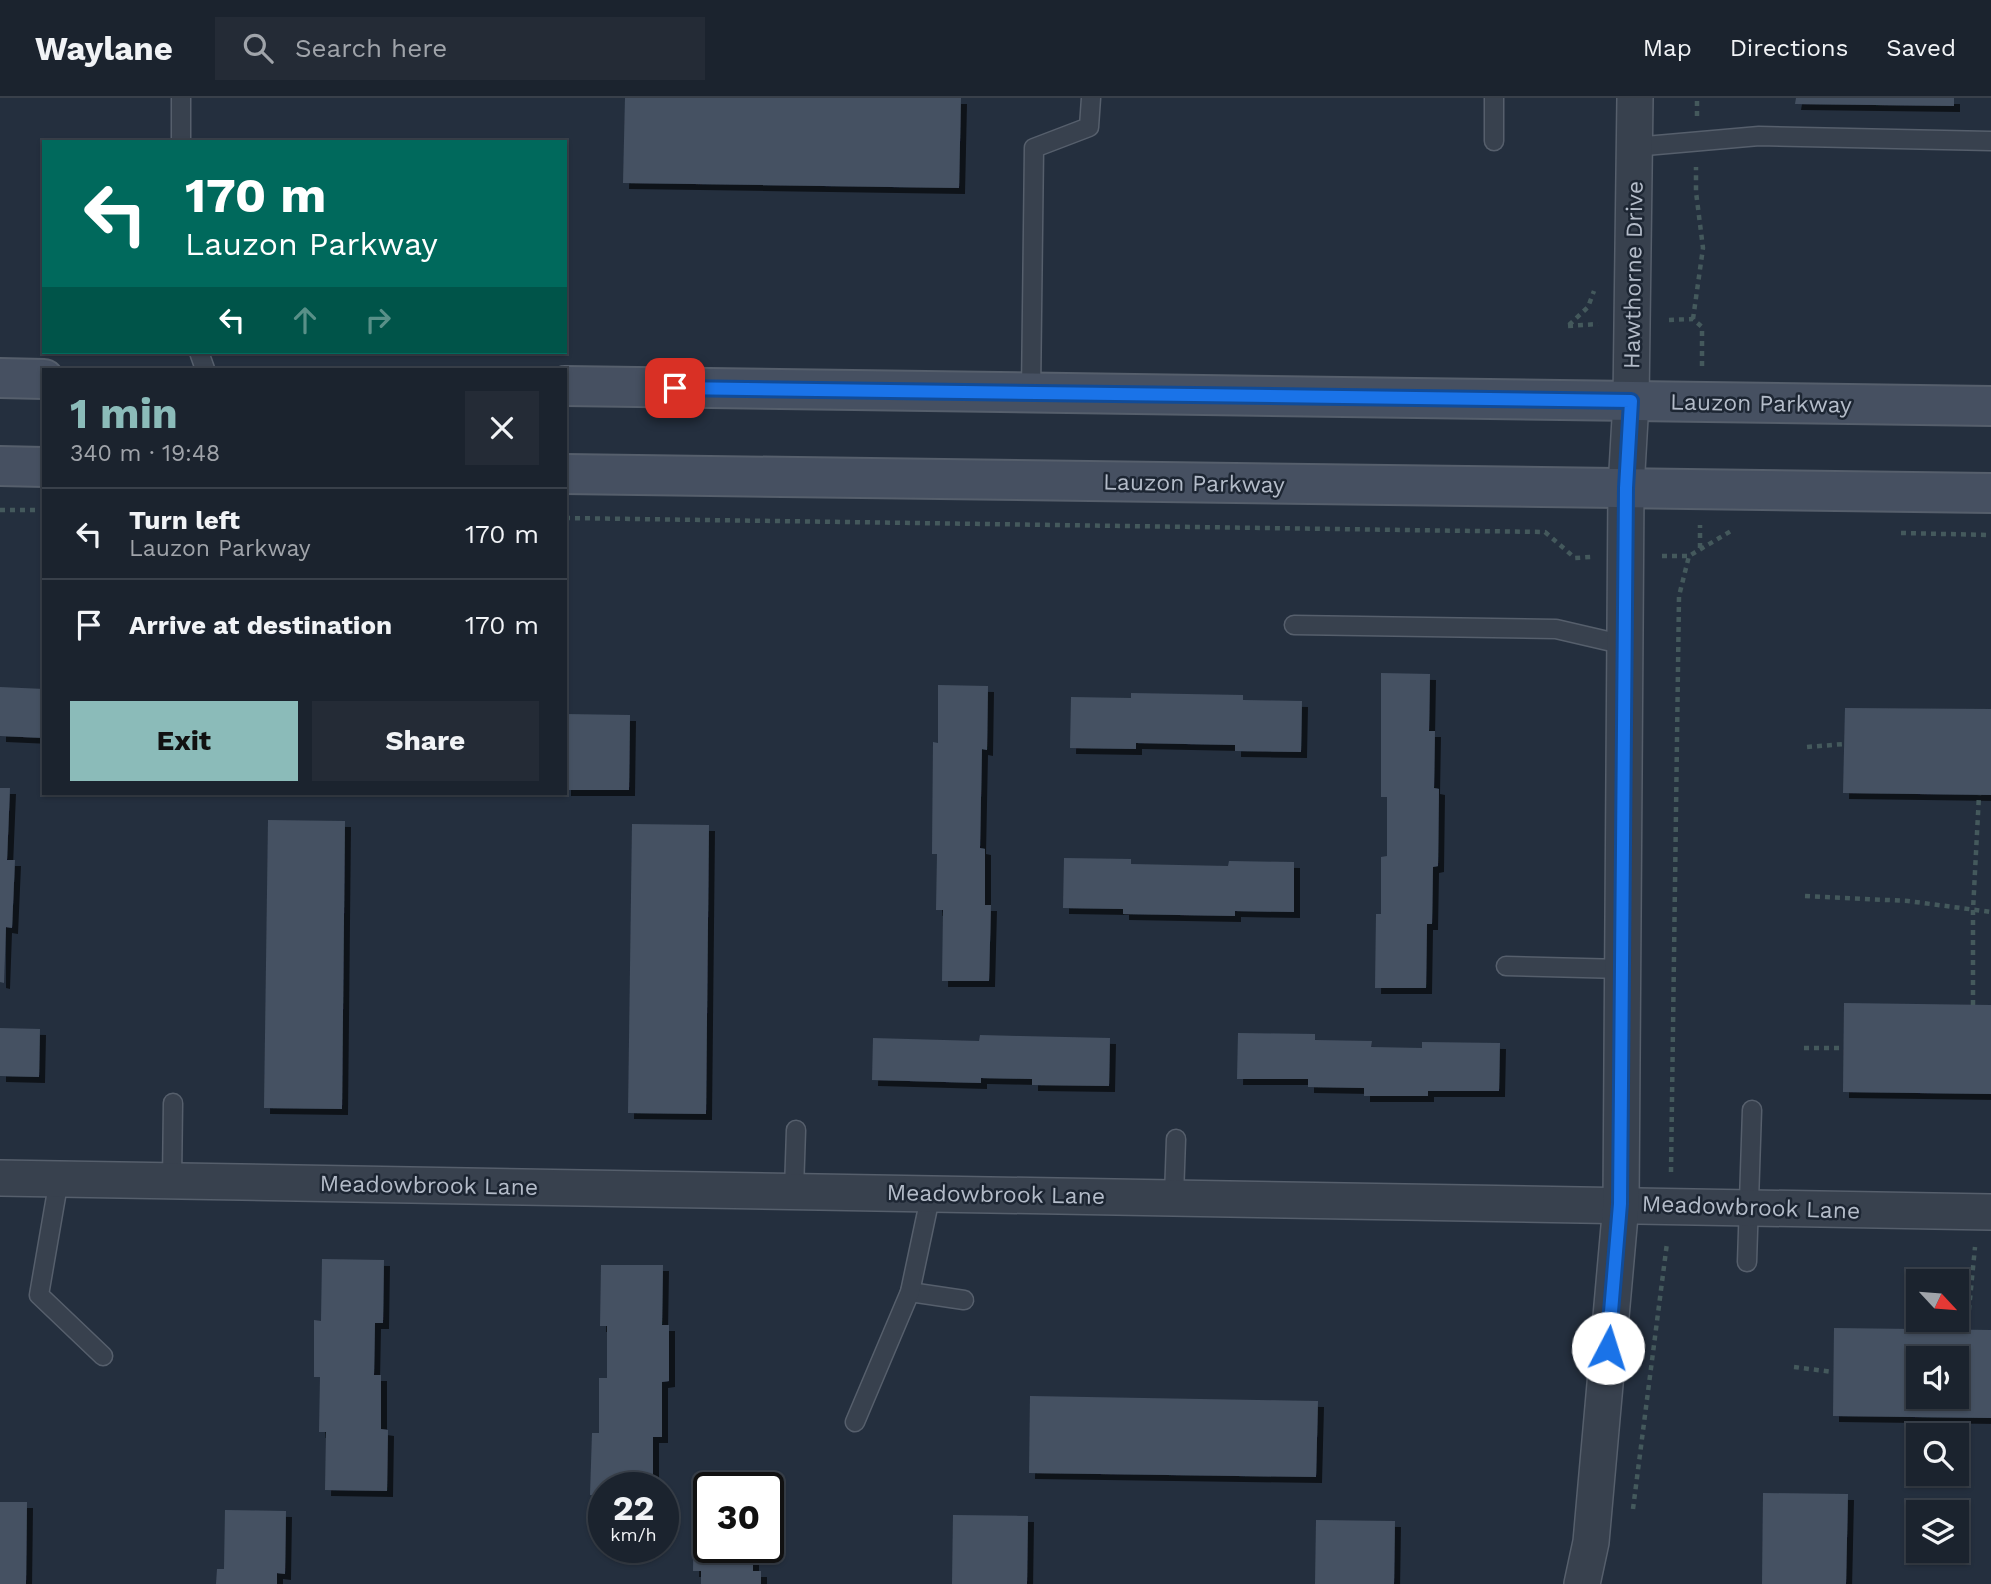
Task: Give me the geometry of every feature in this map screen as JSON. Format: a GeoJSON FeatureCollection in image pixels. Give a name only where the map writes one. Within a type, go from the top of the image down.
{"type":"FeatureCollection","features":[{"type":"Feature","properties":{"kind":"main road"},"geometry":{"type":"LineString","coordinates":[[0,378],[42,379]]}},
{"type":"Feature","properties":{"kind":"main road","name":"Lauzon Parkway"},"geometry":{"type":"LineString","coordinates":[[567,386],[1991,406]]}},
{"type":"Feature","properties":{"kind":"main road"},"geometry":{"type":"LineString","coordinates":[[0,466],[42,467]]}},
{"type":"Feature","properties":{"kind":"main road","name":"Lauzon Parkway"},"geometry":{"type":"LineString","coordinates":[[567,474],[1991,493]]}},
{"type":"Feature","properties":{"kind":"street","name":"Hawthorne Drive"},"geometry":{"type":"LineString","coordinates":[[1582,1584],[1591,1542],[1620,1204],[1626,488],[1631,401],[1635,98]]}},
{"type":"Feature","properties":{"kind":"street","name":"Meadowbrook Lane"},"geometry":{"type":"LineString","coordinates":[[0,1178],[1991,1212]]}},
{"type":"Feature","properties":{"kind":"lane"},"geometry":{"type":"LineString","coordinates":[[181,98],[181,140]]}},
{"type":"Feature","properties":{"kind":"lane"},"geometry":{"type":"LineString","coordinates":[[1031,393],[1034,148],[1089,127],[1091,98]]}},
{"type":"Feature","properties":{"kind":"lane"},"geometry":{"type":"LineString","coordinates":[[1494,98],[1494,141]]}},
{"type":"Feature","properties":{"kind":"lane"},"geometry":{"type":"LineString","coordinates":[[1634,146],[1759,136],[1991,141]]}},
{"type":"Feature","properties":{"kind":"lane"},"geometry":{"type":"LineString","coordinates":[[1294,625],[1556,628],[1625,645]]}},
{"type":"Feature","properties":{"kind":"lane"},"geometry":{"type":"LineString","coordinates":[[1506,966],[1623,969]]}},
{"type":"Feature","properties":{"kind":"lane"},"geometry":{"type":"LineString","coordinates":[[172,1181],[173,1103]]}},
{"type":"Feature","properties":{"kind":"lane"},"geometry":{"type":"LineString","coordinates":[[1747,1262],[1752,1110]]}},
{"type":"Feature","properties":{"kind":"lane"},"geometry":{"type":"LineString","coordinates":[[794,1190],[796,1129]]}},
{"type":"Feature","properties":{"kind":"lane"},"geometry":{"type":"LineString","coordinates":[[1174,1196],[1176,1139]]}},
{"type":"Feature","properties":{"kind":"lane"},"geometry":{"type":"LineString","coordinates":[[58,1179],[39,1295],[103,1356]]}},
{"type":"Feature","properties":{"kind":"lane"},"geometry":{"type":"LineString","coordinates":[[855,1422],[910,1292],[931,1193]]}},
{"type":"Feature","properties":{"kind":"lane"},"geometry":{"type":"LineString","coordinates":[[910,1292],[964,1300]]}},
{"type":"Feature","properties":{"kind":"path"},"geometry":{"type":"LineString","coordinates":[[1697,98],[1696,192],[1703,248],[1693,319],[1702,327]]}},
{"type":"Feature","properties":{"kind":"path"},"geometry":{"type":"LineString","coordinates":[[0,509],[42,510]]}},
{"type":"Feature","properties":{"kind":"path"},"geometry":{"type":"LineString","coordinates":[[567,518],[1545,532],[1575,558]]}},
{"type":"Feature","properties":{"kind":"path"},"geometry":{"type":"LineString","coordinates":[[1671,1167],[1679,596],[1689,556],[1729,531],[1743,531]]}},
{"type":"Feature","properties":{"kind":"path"},"geometry":{"type":"LineString","coordinates":[[1895,533],[1991,535]]}},
{"type":"Feature","properties":{"kind":"path"},"geometry":{"type":"LineString","coordinates":[[1807,747],[1844,744]]}},
{"type":"Feature","properties":{"kind":"path"},"geometry":{"type":"LineString","coordinates":[[1973,1005],[1973,910],[1979,795]]}},
{"type":"Feature","properties":{"kind":"path"},"geometry":{"type":"LineString","coordinates":[[1805,896],[1908,901],[1991,912]]}},
{"type":"Feature","properties":{"kind":"path"},"geometry":{"type":"LineString","coordinates":[[1804,1048],[1844,1048]]}},
{"type":"Feature","properties":{"kind":"path"},"geometry":{"type":"LineString","coordinates":[[1632,1515],[1667,1238]]}},
{"type":"Feature","properties":{"kind":"path"},"geometry":{"type":"LineString","coordinates":[[1969,1309],[1975,1247]]}},
{"type":"Feature","properties":{"kind":"path"},"geometry":{"type":"LineString","coordinates":[[1794,1367],[1833,1372]]}},
{"type":"Feature","properties":{"kind":"building"},"geometry":{"type":"Polygon","coordinates":[[[625,98],[961,98],[959,188],[623,183],[625,98]]]}},
{"type":"Feature","properties":{"kind":"building"},"geometry":{"type":"Polygon","coordinates":[[[1796,98],[1954,98],[1954,106],[1795,104],[1796,98]]]}},
{"type":"Feature","properties":{"kind":"building"},"geometry":{"type":"Polygon","coordinates":[[[1381,673],[1430,674],[1429,731],[1435,731],[1434,788],[1439,789],[1438,866],[1433,867],[1432,924],[1427,924],[1426,988],[1375,988],[1376,914],[1381,914],[1381,857],[1387,856],[1387,797],[1381,797],[1381,673]]]}},
{"type":"Feature","properties":{"kind":"building"},"geometry":{"type":"Polygon","coordinates":[[[938,685],[988,686],[987,750],[982,749],[980,848],[985,849],[985,905],[991,905],[989,981],[942,981],[943,910],[936,910],[937,854],[932,854],[933,742],[938,743],[938,685]]]}},
{"type":"Feature","properties":{"kind":"building"},"geometry":{"type":"Polygon","coordinates":[[[0,687],[42,689],[42,738],[0,736],[0,687]]]}},
{"type":"Feature","properties":{"kind":"building"},"geometry":{"type":"Polygon","coordinates":[[[1131,693],[1243,695],[1243,700],[1302,701],[1301,752],[1235,751],[1235,745],[1136,743],[1136,749],[1070,748],[1071,697],[1131,698],[1131,693]]]}},
{"type":"Feature","properties":{"kind":"building"},"geometry":{"type":"Polygon","coordinates":[[[1845,708],[1991,709],[1991,795],[1843,793],[1845,708]]]}},
{"type":"Feature","properties":{"kind":"building"},"geometry":{"type":"Polygon","coordinates":[[[567,714],[630,715],[629,790],[567,790],[567,714]]]}},
{"type":"Feature","properties":{"kind":"building"},"geometry":{"type":"Polygon","coordinates":[[[0,788],[10,788],[7,860],[15,860],[12,928],[6,927],[4,983],[0,982],[0,788]]]}},
{"type":"Feature","properties":{"kind":"building"},"geometry":{"type":"Polygon","coordinates":[[[268,820],[345,821],[342,1109],[264,1108],[268,820]]]}},
{"type":"Feature","properties":{"kind":"building"},"geometry":{"type":"Polygon","coordinates":[[[632,824],[709,825],[706,1114],[628,1113],[632,824]]]}},
{"type":"Feature","properties":{"kind":"building"},"geometry":{"type":"Polygon","coordinates":[[[1064,858],[1131,859],[1131,864],[1228,866],[1229,861],[1294,862],[1294,912],[1235,911],[1235,916],[1123,914],[1123,909],[1063,908],[1064,858]]]}},
{"type":"Feature","properties":{"kind":"building"},"geometry":{"type":"Polygon","coordinates":[[[1844,1003],[1991,1005],[1991,1094],[1843,1092],[1844,1003]]]}},
{"type":"Feature","properties":{"kind":"building"},"geometry":{"type":"Polygon","coordinates":[[[0,1028],[40,1029],[39,1077],[0,1076],[0,1028]]]}},
{"type":"Feature","properties":{"kind":"building"},"geometry":{"type":"Polygon","coordinates":[[[1238,1033],[1315,1034],[1315,1040],[1372,1041],[1371,1047],[1422,1048],[1422,1042],[1500,1043],[1499,1091],[1428,1091],[1428,1096],[1364,1096],[1364,1088],[1308,1087],[1308,1079],[1237,1079],[1238,1033]]]}},
{"type":"Feature","properties":{"kind":"building"},"geometry":{"type":"Polygon","coordinates":[[[980,1035],[1110,1038],[1109,1086],[1032,1085],[1032,1079],[981,1078],[981,1083],[872,1080],[873,1038],[979,1041],[980,1035]]]}},
{"type":"Feature","properties":{"kind":"building"},"geometry":{"type":"Polygon","coordinates":[[[322,1259],[384,1260],[383,1323],[375,1323],[374,1375],[381,1375],[381,1429],[388,1430],[387,1491],[325,1490],[326,1432],[319,1432],[320,1377],[314,1377],[314,1320],[321,1321],[322,1259]]]}},
{"type":"Feature","properties":{"kind":"building"},"geometry":{"type":"Polygon","coordinates":[[[601,1265],[663,1265],[662,1325],[669,1325],[669,1381],[662,1382],[662,1437],[653,1437],[653,1472],[591,1472],[592,1433],[599,1433],[599,1378],[607,1378],[607,1326],[600,1326],[601,1265]]]}},
{"type":"Feature","properties":{"kind":"building"},"geometry":{"type":"Polygon","coordinates":[[[1834,1328],[1906,1329],[1906,1332],[1991,1330],[1991,1418],[1833,1416],[1834,1328]]]}},
{"type":"Feature","properties":{"kind":"building"},"geometry":{"type":"Polygon","coordinates":[[[1030,1396],[1318,1401],[1316,1477],[1029,1473],[1030,1396]]]}},
{"type":"Feature","properties":{"kind":"building"},"geometry":{"type":"Polygon","coordinates":[[[1763,1493],[1848,1494],[1846,1584],[1762,1584],[1763,1493]]]}},
{"type":"Feature","properties":{"kind":"building"},"geometry":{"type":"Polygon","coordinates":[[[0,1502],[27,1502],[26,1584],[0,1584],[0,1502]]]}},
{"type":"Feature","properties":{"kind":"building"},"geometry":{"type":"Polygon","coordinates":[[[225,1510],[286,1511],[285,1574],[277,1573],[277,1584],[216,1584],[217,1569],[224,1569],[225,1510]]]}},
{"type":"Feature","properties":{"kind":"building"},"geometry":{"type":"Polygon","coordinates":[[[953,1515],[1028,1516],[1027,1584],[952,1584],[953,1515]]]}},
{"type":"Feature","properties":{"kind":"building"},"geometry":{"type":"Polygon","coordinates":[[[1316,1520],[1395,1521],[1394,1584],[1315,1584],[1316,1520]]]}},
{"type":"Feature","properties":{"kind":"building"},"geometry":{"type":"Polygon","coordinates":[[[693,1563],[753,1563],[753,1571],[761,1571],[761,1584],[701,1584],[701,1571],[693,1571],[693,1563]]]}},
{"type":"Feature","properties":{"kind":"route"},"geometry":{"type":"LineString","coordinates":[[675,388],[1631,401],[1626,488],[1620,1204],[1608,1348]]}}]}
